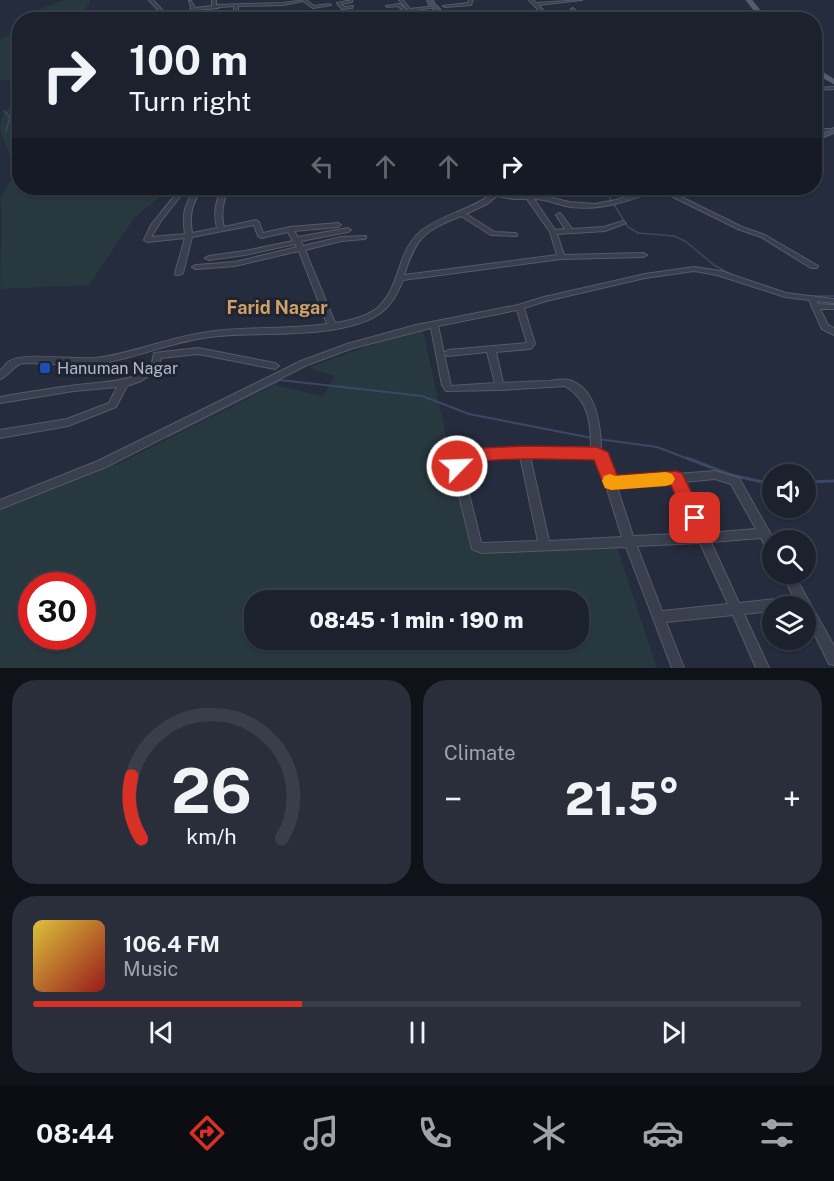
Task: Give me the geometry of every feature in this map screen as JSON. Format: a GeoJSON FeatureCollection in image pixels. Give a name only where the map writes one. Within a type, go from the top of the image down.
{"type":"FeatureCollection","features":[{"type":"Feature","properties":{"kind":"main road"},"geometry":{"type":"LineString","coordinates":[[430,0],[440,12]]}},
{"type":"Feature","properties":{"kind":"main road"},"geometry":{"type":"LineString","coordinates":[[749,0],[759,12]]}},
{"type":"Feature","properties":{"kind":"street"},"geometry":{"type":"LineString","coordinates":[[151,0],[161,12]]}},
{"type":"Feature","properties":{"kind":"street"},"geometry":{"type":"LineString","coordinates":[[214,0],[214,6],[230,3],[301,0],[319,12]]}},
{"type":"Feature","properties":{"kind":"street"},"geometry":{"type":"LineString","coordinates":[[352,0],[353,6],[343,8],[339,3],[352,0]]}},
{"type":"Feature","properties":{"kind":"street"},"geometry":{"type":"LineString","coordinates":[[445,6],[470,4],[471,0]]}},
{"type":"Feature","properties":{"kind":"street"},"geometry":{"type":"LineString","coordinates":[[542,9],[566,0]]}},
{"type":"Feature","properties":{"kind":"street"},"geometry":{"type":"LineString","coordinates":[[542,9],[580,0]]}},
{"type":"Feature","properties":{"kind":"street"},"geometry":{"type":"LineString","coordinates":[[190,2],[193,9],[222,6]]}},
{"type":"Feature","properties":{"kind":"street"},"geometry":{"type":"LineString","coordinates":[[388,6],[412,3]]}},
{"type":"Feature","properties":{"kind":"street"},"geometry":{"type":"LineString","coordinates":[[563,3],[572,3],[577,7],[542,9],[564,5],[563,3]]}},
{"type":"Feature","properties":{"kind":"street"},"geometry":{"type":"LineString","coordinates":[[402,4],[409,10],[435,8]]}},
{"type":"Feature","properties":{"kind":"street"},"geometry":{"type":"LineString","coordinates":[[374,11],[402,4]]}},
{"type":"Feature","properties":{"kind":"street"},"geometry":{"type":"LineString","coordinates":[[398,12],[405,11],[402,4]]}},
{"type":"Feature","properties":{"kind":"street"},"geometry":{"type":"LineString","coordinates":[[313,6],[329,5]]}},
{"type":"Feature","properties":{"kind":"street"},"geometry":{"type":"LineString","coordinates":[[410,12],[435,8]]}},
{"type":"Feature","properties":{"kind":"street"},"geometry":{"type":"LineString","coordinates":[[542,9],[573,9],[575,11],[542,9]]}},
{"type":"Feature","properties":{"kind":"street"},"geometry":{"type":"LineString","coordinates":[[180,195],[150,230],[147,240],[189,236],[256,222],[261,236],[290,229],[338,225]]}},
{"type":"Feature","properties":{"kind":"street"},"geometry":{"type":"LineString","coordinates":[[179,273],[189,236],[187,221],[189,204],[195,195]]}},
{"type":"Feature","properties":{"kind":"street"},"geometry":{"type":"LineString","coordinates":[[221,229],[217,217],[218,204],[222,195]]}},
{"type":"Feature","properties":{"kind":"street"},"geometry":{"type":"LineString","coordinates":[[0,376],[14,363],[22,360],[97,360],[208,334],[333,326],[364,318],[380,310],[401,278],[410,246],[422,234],[444,219],[461,213],[490,195]]}},
{"type":"Feature","properties":{"kind":"street"},"geometry":{"type":"LineString","coordinates":[[506,195],[512,199],[543,197],[575,205],[614,203],[638,195]]}},
{"type":"Feature","properties":{"kind":"street"},"geometry":{"type":"LineString","coordinates":[[673,195],[740,228],[763,236],[814,266]]}},
{"type":"Feature","properties":{"kind":"street"},"geometry":{"type":"LineString","coordinates":[[530,198],[553,232],[561,257]]}},
{"type":"Feature","properties":{"kind":"street"},"geometry":{"type":"LineString","coordinates":[[461,213],[493,234],[515,235]]}},
{"type":"Feature","properties":{"kind":"street"},"geometry":{"type":"LineString","coordinates":[[559,215],[570,231]]}},
{"type":"Feature","properties":{"kind":"street"},"geometry":{"type":"LineString","coordinates":[[553,232],[605,229],[623,224]]}},
{"type":"Feature","properties":{"kind":"street"},"geometry":{"type":"LineString","coordinates":[[290,229],[321,293],[333,326]]}},
{"type":"Feature","properties":{"kind":"street"},"geometry":{"type":"LineString","coordinates":[[208,258],[245,254],[348,230]]}},
{"type":"Feature","properties":{"kind":"street"},"geometry":{"type":"LineString","coordinates":[[195,267],[235,264],[298,243],[364,237]]}},
{"type":"Feature","properties":{"kind":"street"},"geometry":{"type":"LineString","coordinates":[[401,278],[561,257],[643,255]]}},
{"type":"Feature","properties":{"kind":"street"},"geometry":{"type":"LineString","coordinates":[[0,505],[102,464],[304,363],[350,346],[434,324],[520,308],[544,299],[645,276],[694,269],[718,273],[777,293],[834,307]]}},
{"type":"Feature","properties":{"kind":"street"},"geometry":{"type":"LineString","coordinates":[[814,302],[834,301]]}},
{"type":"Feature","properties":{"kind":"street"},"geometry":{"type":"LineString","coordinates":[[814,302],[825,327],[834,332]]}},
{"type":"Feature","properties":{"kind":"street"},"geometry":{"type":"LineString","coordinates":[[448,353],[529,346],[531,344],[520,308]]}},
{"type":"Feature","properties":{"kind":"street"},"geometry":{"type":"LineString","coordinates":[[434,324],[446,385],[449,389],[567,383],[574,386],[589,402],[595,425],[597,451],[602,457],[629,541],[678,668]]}},
{"type":"Feature","properties":{"kind":"street"},"geometry":{"type":"LineString","coordinates":[[491,350],[500,387]]}},
{"type":"Feature","properties":{"kind":"street"},"geometry":{"type":"LineString","coordinates":[[0,400],[85,386],[123,384],[142,379],[155,368],[158,355],[180,352],[198,351],[274,366]]}},
{"type":"Feature","properties":{"kind":"street"},"geometry":{"type":"LineString","coordinates":[[0,434],[68,422],[113,405],[123,384]]}},
{"type":"Feature","properties":{"kind":"street"},"geometry":{"type":"LineString","coordinates":[[597,451],[524,452],[464,457],[459,460],[457,466],[476,545],[482,548],[545,546],[704,539],[762,533]]}},
{"type":"Feature","properties":{"kind":"street"},"geometry":{"type":"LineString","coordinates":[[524,452],[545,546]]}},
{"type":"Feature","properties":{"kind":"street"},"geometry":{"type":"LineString","coordinates":[[611,483],[715,475],[735,481],[763,530]]}},
{"type":"Feature","properties":{"kind":"street"},"geometry":{"type":"LineString","coordinates":[[676,478],[763,668]]}},
{"type":"Feature","properties":{"kind":"street"},"geometry":{"type":"LineString","coordinates":[[658,617],[762,607]]}},
{"type":"Feature","properties":{"kind":"street"},"geometry":{"type":"LineString","coordinates":[[816,625],[834,659]]}},
{"type":"Feature","properties":{"kind":"shaded area"},"geometry":{"type":"Polygon","coordinates":[[[63,0],[89,0],[90,4],[81,12],[36,12],[63,0]]]}},
{"type":"Feature","properties":{"kind":"shaded area"},"geometry":{"type":"Polygon","coordinates":[[[12,32],[12,80],[10,81],[0,80],[0,40],[12,32]]]}},
{"type":"Feature","properties":{"kind":"shaded area"},"geometry":{"type":"Polygon","coordinates":[[[12,104],[12,162],[0,129],[6,111],[12,104]]]}},
{"type":"Feature","properties":{"kind":"shaded area"},"geometry":{"type":"Polygon","coordinates":[[[12,179],[12,195],[162,195],[135,217],[89,285],[0,289],[2,216],[0,198],[12,179]]]}},
{"type":"Feature","properties":{"kind":"shaded area"},"geometry":{"type":"Polygon","coordinates":[[[422,326],[471,551],[617,547],[657,668],[0,668],[0,510],[120,463],[275,385],[323,396],[335,376],[308,368],[422,326]]]}},
{"type":"Feature","properties":{"kind":"waterway"},"geometry":{"type":"LineString","coordinates":[[4,111],[10,117],[6,131]]}},
{"type":"Feature","properties":{"kind":"waterway"},"geometry":{"type":"LineString","coordinates":[[608,195],[628,227],[638,233],[674,236],[685,241],[714,265],[732,275]]}},
{"type":"Feature","properties":{"kind":"waterway"},"geometry":{"type":"LineString","coordinates":[[807,296],[834,296]]}},
{"type":"Feature","properties":{"kind":"waterway"},"geometry":{"type":"LineString","coordinates":[[168,436],[280,380],[422,396],[469,414],[592,438]]}},
{"type":"Feature","properties":{"kind":"waterway"},"geometry":{"type":"LineString","coordinates":[[598,439],[657,447],[691,460]]}},
{"type":"Feature","properties":{"kind":"waterway"},"geometry":{"type":"LineString","coordinates":[[687,458],[731,475],[762,482]]}},
{"type":"Feature","properties":{"kind":"waterway"},"geometry":{"type":"LineString","coordinates":[[816,482],[834,481]]}},
{"type":"Feature","properties":{"kind":"slow traffic"},"geometry":{"type":"LineString","coordinates":[[610,481],[611,483],[666,479]]}},
{"type":"Feature","properties":{"kind":"place","name":"Hanuman Nagar"},"geometry":{"type":"Point","coordinates":[45,368]}},
{"type":"Feature","properties":{"kind":"district","name":"Farid Nagar"},"geometry":{"type":"Point","coordinates":[277,307]}},
{"type":"Feature","properties":{"kind":"route"},"geometry":{"type":"LineString","coordinates":[[457,466],[459,460],[464,457],[481,455],[524,452],[597,454],[602,457],[611,483],[676,478],[695,518]]}}]}
